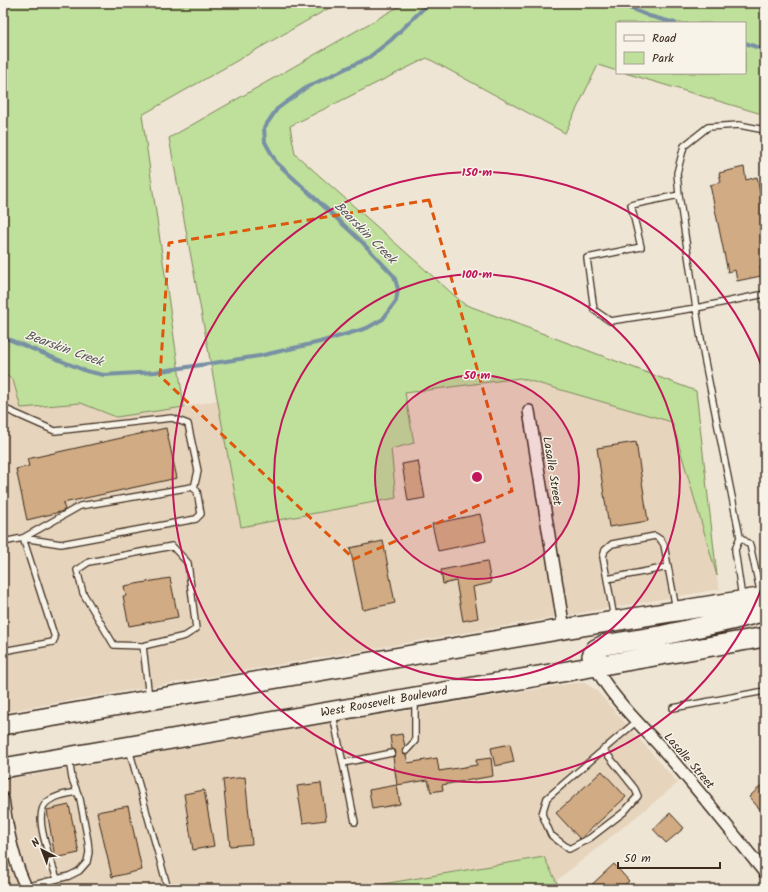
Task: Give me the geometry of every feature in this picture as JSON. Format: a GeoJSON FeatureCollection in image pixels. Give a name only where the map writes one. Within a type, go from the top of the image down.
{"type":"FeatureCollection","features":[{"type":"Feature","properties":{"kind":"highway"},"geometry":{"type":"LineString","coordinates":[[3,725],[742,600],[764,602]]}},
{"type":"Feature","properties":{"kind":"highway"},"geometry":{"type":"LineString","coordinates":[[594,666],[592,656],[596,649],[604,645],[667,634],[731,620],[764,602]]}},
{"type":"Feature","properties":{"kind":"highway"},"geometry":{"type":"LineString","coordinates":[[709,647],[737,634],[765,624]]}},
{"type":"Feature","properties":{"kind":"highway","name":"West Roosevelt Boulevard"},"geometry":{"type":"LineString","coordinates":[[3,768],[765,637]]}},
{"type":"Feature","properties":{"kind":"street","name":"Lasalle Street"},"geometry":{"type":"LineString","coordinates":[[529,411],[564,630]]}},
{"type":"Feature","properties":{"kind":"street","name":"Lasalle Street"},"geometry":{"type":"LineString","coordinates":[[594,666],[602,680],[622,706],[707,800],[765,873]]}},
{"type":"Feature","properties":{"kind":"street"},"geometry":{"type":"LineString","coordinates":[[3,799],[4,812],[18,868],[26,888]]}},
{"type":"Feature","properties":{"kind":"lane"},"geometry":{"type":"LineString","coordinates":[[742,600],[735,550],[740,537],[704,357],[679,195],[677,173],[684,146],[708,127],[739,125],[765,130]]}},
{"type":"Feature","properties":{"kind":"lane"},"geometry":{"type":"LineString","coordinates":[[679,195],[632,205],[641,247],[587,258],[594,310],[610,321],[696,308],[765,294]]}},
{"type":"Feature","properties":{"kind":"lane"},"geometry":{"type":"LineString","coordinates":[[3,408],[55,431],[172,418],[188,424],[198,471],[194,488],[197,491],[201,514],[196,519],[61,544],[24,538]]}},
{"type":"Feature","properties":{"kind":"lane"},"geometry":{"type":"LineString","coordinates":[[3,542],[24,538],[80,506],[192,487],[194,488]]}},
{"type":"Feature","properties":{"kind":"lane"},"geometry":{"type":"LineString","coordinates":[[615,621],[603,557],[605,550],[612,544],[654,536],[661,540],[664,545],[677,611]]}},
{"type":"Feature","properties":{"kind":"lane"},"geometry":{"type":"LineString","coordinates":[[740,537],[750,545],[764,602]]}},
{"type":"Feature","properties":{"kind":"lane"},"geometry":{"type":"LineString","coordinates":[[3,651],[53,642],[56,638],[24,538]]}},
{"type":"Feature","properties":{"kind":"lane"},"geometry":{"type":"LineString","coordinates":[[172,546],[188,563],[196,629],[185,636],[143,646],[114,645],[83,593],[76,570],[88,562],[172,546]]}},
{"type":"Feature","properties":{"kind":"lane"},"geometry":{"type":"LineString","coordinates":[[607,579],[668,567]]}},
{"type":"Feature","properties":{"kind":"lane"},"geometry":{"type":"LineString","coordinates":[[143,646],[149,700]]}},
{"type":"Feature","properties":{"kind":"lane"},"geometry":{"type":"LineString","coordinates":[[673,708],[765,691]]}},
{"type":"Feature","properties":{"kind":"lane"},"geometry":{"type":"LineString","coordinates":[[406,751],[415,741],[415,697]]}},
{"type":"Feature","properties":{"kind":"lane"},"geometry":{"type":"LineString","coordinates":[[332,711],[355,822]]}},
{"type":"Feature","properties":{"kind":"lane"},"geometry":{"type":"LineString","coordinates":[[603,749],[635,789],[638,796],[624,812],[590,838],[569,849],[551,835],[542,814],[547,798],[603,749],[636,721]]}},
{"type":"Feature","properties":{"kind":"lane"},"geometry":{"type":"LineString","coordinates":[[129,746],[168,889]]}},
{"type":"Feature","properties":{"kind":"lane"},"geometry":{"type":"LineString","coordinates":[[343,763],[392,753]]}},
{"type":"Feature","properties":{"kind":"lane"},"geometry":{"type":"LineString","coordinates":[[26,888],[70,876],[79,871],[87,862],[89,852],[88,841],[80,799],[72,779],[68,756]]}},
{"type":"Feature","properties":{"kind":"lane"},"geometry":{"type":"LineString","coordinates":[[57,879],[42,829],[40,817],[42,809],[46,803],[55,797],[77,792]]}},
{"type":"Feature","properties":{"kind":"highlighted area"},"geometry":{"type":"Polygon","coordinates":[[[429,200],[512,491],[354,559],[160,376],[169,243],[429,200]]]}},
{"type":"Feature","properties":{"kind":"shaded area"},"geometry":{"type":"Polygon","coordinates":[[[3,373],[13,380],[21,408],[81,403],[116,417],[184,407],[218,400],[241,527],[391,449],[414,443],[405,392],[520,378],[673,422],[720,589],[3,712],[3,373]]]}},
{"type":"Feature","properties":{"kind":"shaded area"},"geometry":{"type":"Polygon","coordinates":[[[574,683],[585,683],[596,690],[678,783],[556,881],[544,857],[353,889],[3,889],[3,780],[574,683]]]}},
{"type":"Feature","properties":{"kind":"green space"},"geometry":{"type":"Polygon","coordinates":[[[3,3],[338,3],[142,115],[184,407],[116,417],[81,403],[21,408],[13,380],[3,373],[3,3]]]}},
{"type":"Feature","properties":{"kind":"green space"},"geometry":{"type":"Polygon","coordinates":[[[405,3],[765,3],[765,115],[628,74],[746,74],[746,22],[616,22],[616,71],[598,65],[565,133],[427,58],[290,126],[295,154],[464,304],[696,391],[717,576],[672,422],[520,378],[405,393],[414,443],[391,449],[396,498],[241,527],[169,138],[405,3]]]}},
{"type":"Feature","properties":{"kind":"green space"},"geometry":{"type":"Polygon","coordinates":[[[544,857],[560,889],[353,889],[544,857]]]}},
{"type":"Feature","properties":{"kind":"building"},"geometry":{"type":"Polygon","coordinates":[[[744,167],[746,180],[757,177],[761,198],[765,197],[765,266],[760,267],[761,276],[737,281],[735,270],[728,272],[710,185],[721,182],[719,173],[744,167]]]}},
{"type":"Feature","properties":{"kind":"building"},"geometry":{"type":"Polygon","coordinates":[[[166,428],[177,478],[63,503],[65,510],[27,520],[16,469],[29,466],[27,459],[166,428]]]}},
{"type":"Feature","properties":{"kind":"building"},"geometry":{"type":"Polygon","coordinates":[[[636,442],[648,521],[609,527],[597,448],[636,442]]]}},
{"type":"Feature","properties":{"kind":"building"},"geometry":{"type":"Polygon","coordinates":[[[418,461],[425,498],[408,501],[402,464],[418,461]]]}},
{"type":"Feature","properties":{"kind":"building"},"geometry":{"type":"Polygon","coordinates":[[[480,514],[486,541],[438,551],[432,524],[480,514]]]}},
{"type":"Feature","properties":{"kind":"building"},"geometry":{"type":"Polygon","coordinates":[[[383,541],[395,603],[363,610],[350,548],[383,541]]]}},
{"type":"Feature","properties":{"kind":"building"},"geometry":{"type":"Polygon","coordinates":[[[487,561],[491,583],[473,587],[478,618],[463,621],[456,581],[443,584],[441,570],[487,561]]]}},
{"type":"Feature","properties":{"kind":"building"},"geometry":{"type":"Polygon","coordinates":[[[170,578],[178,617],[129,626],[123,596],[126,596],[124,586],[170,578]]]}},
{"type":"Feature","properties":{"kind":"building"},"geometry":{"type":"Polygon","coordinates":[[[402,734],[405,746],[402,752],[406,755],[408,763],[437,758],[439,771],[477,765],[476,760],[491,758],[493,776],[442,785],[443,790],[431,792],[428,780],[397,785],[393,757],[396,753],[395,750],[392,749],[390,736],[402,734]]]}},
{"type":"Feature","properties":{"kind":"building"},"geometry":{"type":"Polygon","coordinates":[[[510,744],[514,762],[495,766],[491,748],[510,744]]]}},
{"type":"Feature","properties":{"kind":"building"},"geometry":{"type":"Polygon","coordinates":[[[602,771],[626,797],[580,839],[556,813],[602,771]]]}},
{"type":"Feature","properties":{"kind":"building"},"geometry":{"type":"Polygon","coordinates":[[[245,777],[252,844],[230,846],[223,780],[245,777]]]}},
{"type":"Feature","properties":{"kind":"building"},"geometry":{"type":"Polygon","coordinates":[[[765,782],[765,815],[749,797],[765,782]]]}},
{"type":"Feature","properties":{"kind":"building"},"geometry":{"type":"Polygon","coordinates":[[[321,783],[326,820],[303,823],[297,786],[321,783]]]}},
{"type":"Feature","properties":{"kind":"building"},"geometry":{"type":"Polygon","coordinates":[[[397,785],[400,804],[372,809],[369,790],[397,785]]]}},
{"type":"Feature","properties":{"kind":"building"},"geometry":{"type":"Polygon","coordinates":[[[204,790],[214,846],[193,850],[184,794],[204,790]]]}},
{"type":"Feature","properties":{"kind":"building"},"geometry":{"type":"Polygon","coordinates":[[[69,805],[79,853],[55,858],[47,810],[69,805]]]}},
{"type":"Feature","properties":{"kind":"building"},"geometry":{"type":"Polygon","coordinates":[[[128,806],[142,870],[112,877],[97,812],[128,806]]]}},
{"type":"Feature","properties":{"kind":"building"},"geometry":{"type":"Polygon","coordinates":[[[670,813],[684,828],[666,843],[653,829],[670,813]]]}},
{"type":"Feature","properties":{"kind":"building"},"geometry":{"type":"Polygon","coordinates":[[[614,864],[629,881],[620,889],[587,889],[614,864]]]}},
{"type":"Feature","properties":{"kind":"waterway","name":"Bearskin Creek"},"geometry":{"type":"LineString","coordinates":[[3,337],[86,371],[104,375],[155,372],[259,356],[320,342],[367,328],[383,319],[396,301],[398,289],[394,276],[361,241],[276,162],[265,142],[264,128],[277,109],[307,87],[368,58],[391,40],[429,3]]}},
{"type":"Feature","properties":{"kind":"waterway","name":"Bearskin Creek"},"geometry":{"type":"LineString","coordinates":[[617,3],[649,16],[671,22]]}},
{"type":"Feature","properties":{"kind":"waterway","name":"Bearskin Creek"},"geometry":{"type":"LineString","coordinates":[[746,43],[765,50]]}}]}
